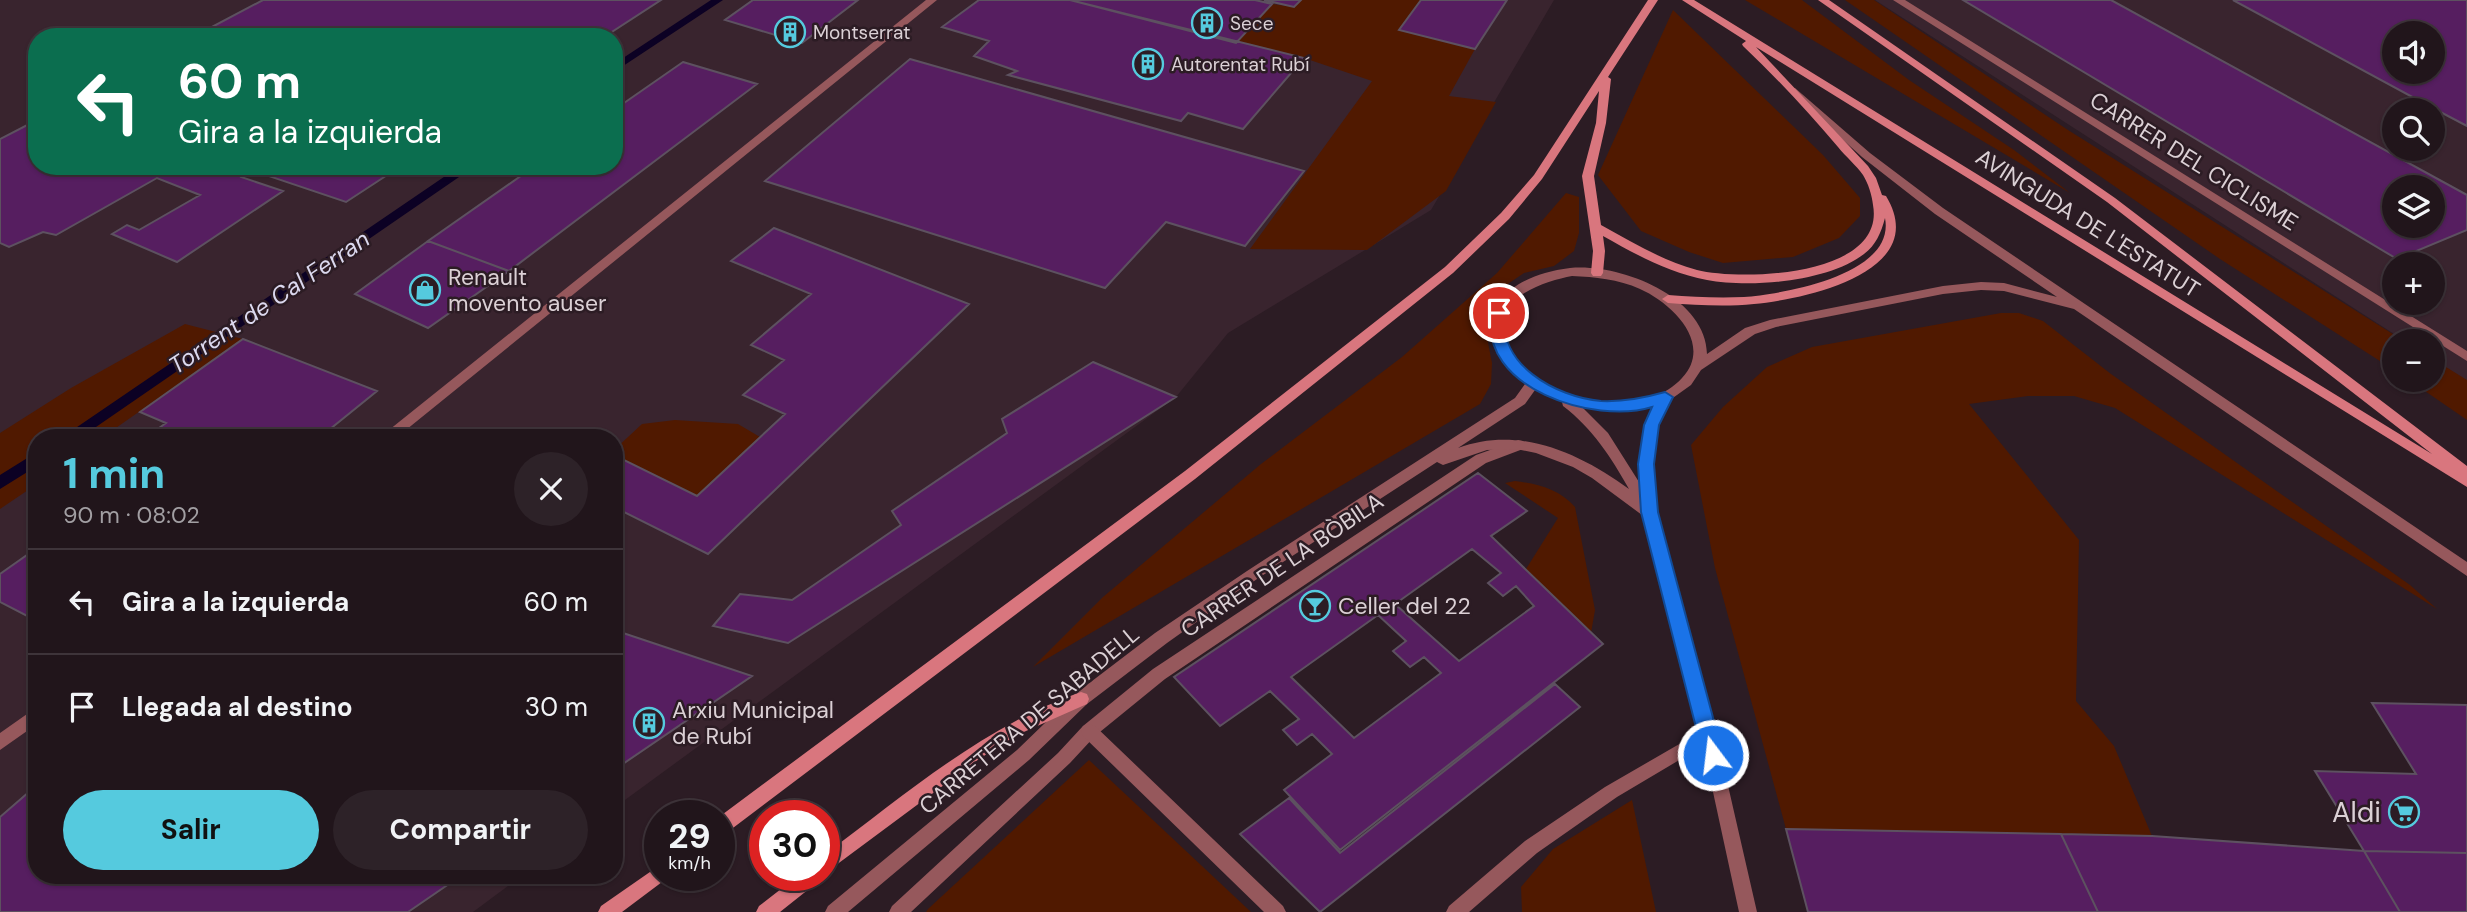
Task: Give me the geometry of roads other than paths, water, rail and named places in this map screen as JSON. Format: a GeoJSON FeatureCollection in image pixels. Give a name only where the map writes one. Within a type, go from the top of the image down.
{"type":"FeatureCollection","features":[{"type":"Feature","properties":{"kind":"main road"},"geometry":{"type":"LineString","coordinates":[[735,816],[1190,475],[1449,270],[1505,216],[1538,177],[1653,0]]}},
{"type":"Feature","properties":{"kind":"main road","name":"AVINGUDA DE L'ESTATUT"},"geometry":{"type":"LineString","coordinates":[[1687,0],[2467,482]]}},
{"type":"Feature","properties":{"kind":"main road"},"geometry":{"type":"LineString","coordinates":[[1823,0],[2111,200],[2467,473]]}},
{"type":"Feature","properties":{"kind":"main road"},"geometry":{"type":"LineString","coordinates":[[1668,299],[1713,301],[1770,298],[1808,290],[1865,267],[1881,254],[1893,231],[1890,214],[1871,178],[1794,90],[1729,26]]}},
{"type":"Feature","properties":{"kind":"main road"},"geometry":{"type":"LineString","coordinates":[[1597,273],[1596,227],[1588,176],[1601,123],[1606,74]]}},
{"type":"Feature","properties":{"kind":"main road"},"geometry":{"type":"LineString","coordinates":[[1596,227],[1667,264],[1708,276],[1750,279],[1787,276],[1834,265],[1853,256],[1873,237],[1880,214],[1871,178]]}},
{"type":"Feature","properties":{"kind":"main road"},"geometry":{"type":"LineString","coordinates":[[840,854],[973,754],[1012,730],[1081,699]]}},
{"type":"Feature","properties":{"kind":"main road"},"geometry":{"type":"LineString","coordinates":[[607,912],[644,885]]}},
{"type":"Feature","properties":{"kind":"main road"},"geometry":{"type":"LineString","coordinates":[[765,912],[792,891]]}},
{"type":"Feature","properties":{"kind":"street"},"geometry":{"type":"LineString","coordinates":[[397,429],[932,0]]}},
{"type":"Feature","properties":{"kind":"street","name":"CARRER DEL CICLISME"},"geometry":{"type":"LineString","coordinates":[[1898,0],[2467,357]]}},
{"type":"Feature","properties":{"kind":"street"},"geometry":{"type":"LineString","coordinates":[[1794,90],[1887,171],[1939,211],[2467,570]]}},
{"type":"Feature","properties":{"kind":"street"},"geometry":{"type":"LineString","coordinates":[[1556,395],[1578,402],[1613,407],[1645,404],[1665,397],[1684,386],[1701,357],[1693,325],[1668,299],[1633,281],[1597,273],[1572,272],[1535,280],[1517,290],[1506,300],[1496,326],[1506,357],[1533,383],[1581,412],[1606,436],[1649,512]]}},
{"type":"Feature","properties":{"kind":"street"},"geometry":{"type":"LineString","coordinates":[[1697,367],[1750,331],[1774,323],[1944,290],[2004,286],[2087,310]]}},
{"type":"Feature","properties":{"kind":"street","name":"CARRETERA DE SABADELL"},"geometry":{"type":"LineString","coordinates":[[834,912],[1023,755],[1081,699],[1161,638],[1252,575],[1520,401],[1533,383]]}},
{"type":"Feature","properties":{"kind":"street"},"geometry":{"type":"LineString","coordinates":[[1665,397],[1651,425],[1646,464],[1649,512],[1707,735],[1748,912]]}},
{"type":"Feature","properties":{"kind":"street","name":"CARRETERA DE SABADELL"},"geometry":{"type":"LineString","coordinates":[[1400,480],[1469,449],[1494,444],[1518,445],[1542,450],[1594,472],[1649,512]]}},
{"type":"Feature","properties":{"kind":"street","name":"CARRER DE LA BÒBILA"},"geometry":{"type":"LineString","coordinates":[[898,912],[1089,731],[1159,674],[1481,458],[1518,445]]}},
{"type":"Feature","properties":{"kind":"street"},"geometry":{"type":"LineString","coordinates":[[0,743],[28,721]]}},
{"type":"Feature","properties":{"kind":"street"},"geometry":{"type":"LineString","coordinates":[[1089,731],[1277,912]]}},
{"type":"Feature","properties":{"kind":"street"},"geometry":{"type":"LineString","coordinates":[[1455,912],[1531,847],[1611,792],[1707,735]]}},
{"type":"Feature","properties":{"kind":"waterway","name":"Torrent de Cal Ferran"},"geometry":{"type":"LineString","coordinates":[[623,63],[718,0]]}},
{"type":"Feature","properties":{"kind":"waterway","name":"Torrent de Cal Ferran"},"geometry":{"type":"LineString","coordinates":[[81,429],[456,175]]}},
{"type":"Feature","properties":{"kind":"waterway","name":"Torrent de Cal Ferran"},"geometry":{"type":"LineString","coordinates":[[0,483],[28,464]]}},
{"type":"Feature","properties":{"kind":"place","name":"Sece"},"geometry":{"type":"Point","coordinates":[1207,23]}},
{"type":"Feature","properties":{"kind":"place","name":"Montserrat"},"geometry":{"type":"Point","coordinates":[790,32]}},
{"type":"Feature","properties":{"kind":"place","name":"Autorentat Rubí"},"geometry":{"type":"Point","coordinates":[1148,64]}},
{"type":"Feature","properties":{"kind":"place","name":"Renault movento auser"},"geometry":{"type":"Point","coordinates":[425,290]}},
{"type":"Feature","properties":{"kind":"place","name":"Celler del 22"},"geometry":{"type":"Point","coordinates":[1315,606]}},
{"type":"Feature","properties":{"kind":"place","name":"Arxiu Municipal de Rubí"},"geometry":{"type":"Point","coordinates":[649,723]}},
{"type":"Feature","properties":{"kind":"place","name":"Aldi"},"geometry":{"type":"Point","coordinates":[2404,812]}}]}
